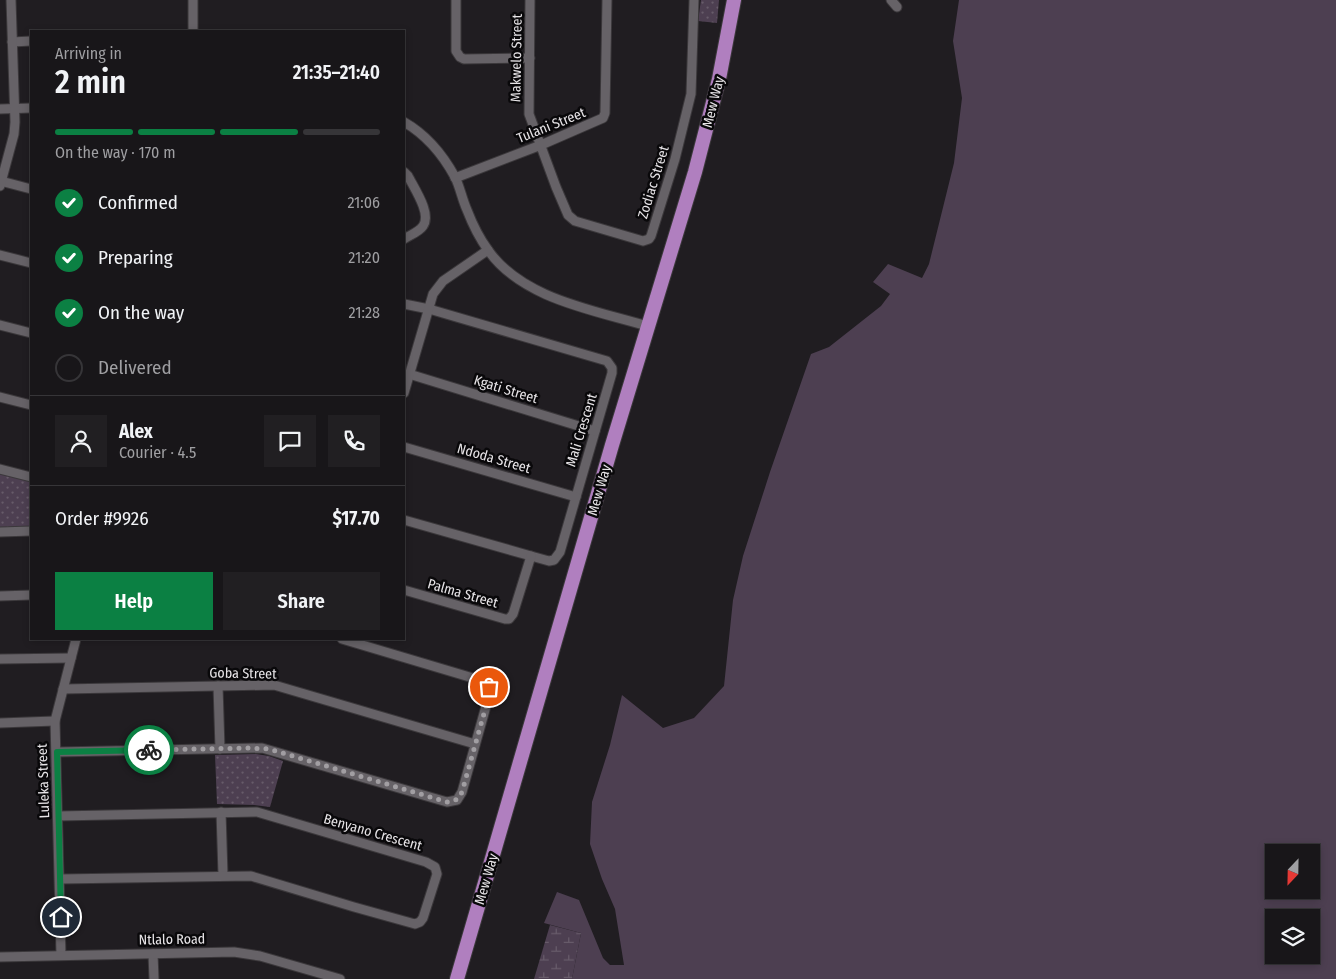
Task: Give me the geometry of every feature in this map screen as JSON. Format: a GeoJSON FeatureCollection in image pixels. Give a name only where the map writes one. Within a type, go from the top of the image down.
{"type":"FeatureCollection","features":[{"type":"Feature","properties":{"kind":"main road","name":"Mew Way"},"geometry":{"type":"LineString","coordinates":[[457,979],[647,326],[695,172],[719,79],[734,0]]}},
{"type":"Feature","properties":{"kind":"street"},"geometry":{"type":"LineString","coordinates":[[11,0],[14,134],[1,184],[30,189]]}},
{"type":"Feature","properties":{"kind":"street"},"geometry":{"type":"LineString","coordinates":[[193,0],[193,30]]}},
{"type":"Feature","properties":{"kind":"street"},"geometry":{"type":"LineString","coordinates":[[456,0],[456,51],[460,57],[464,59],[530,58]]}},
{"type":"Feature","properties":{"kind":"street","name":"Makwelo Street"},"geometry":{"type":"LineString","coordinates":[[530,0],[529,114],[541,145]]}},
{"type":"Feature","properties":{"kind":"street","name":"Tulani Street"},"geometry":{"type":"LineString","coordinates":[[455,178],[541,145],[605,116],[607,0]]}},
{"type":"Feature","properties":{"kind":"street","name":"Zodiac Street"},"geometry":{"type":"LineString","coordinates":[[541,145],[556,186],[571,218],[640,241],[646,241],[650,238],[675,159],[691,94],[694,0]]}},
{"type":"Feature","properties":{"kind":"street"},"geometry":{"type":"LineString","coordinates":[[12,42],[30,41]]}},
{"type":"Feature","properties":{"kind":"street"},"geometry":{"type":"LineString","coordinates":[[0,109],[30,108]]}},
{"type":"Feature","properties":{"kind":"street"},"geometry":{"type":"LineString","coordinates":[[405,123],[416,129],[439,153],[455,178],[467,210],[488,250],[506,270],[543,294],[647,326]]}},
{"type":"Feature","properties":{"kind":"street"},"geometry":{"type":"LineString","coordinates":[[405,173],[427,214],[422,228],[405,238]]}},
{"type":"Feature","properties":{"kind":"street"},"geometry":{"type":"LineString","coordinates":[[405,389],[433,294],[443,281],[488,250]]}},
{"type":"Feature","properties":{"kind":"street"},"geometry":{"type":"LineString","coordinates":[[0,255],[30,263]]}},
{"type":"Feature","properties":{"kind":"street","name":"Mali Crescent"},"geometry":{"type":"LineString","coordinates":[[405,304],[428,309],[607,361],[612,368],[576,497],[557,557],[554,560],[549,561],[405,520]]}},
{"type":"Feature","properties":{"kind":"street"},"geometry":{"type":"LineString","coordinates":[[0,325],[30,333]]}},
{"type":"Feature","properties":{"kind":"street","name":"Kgati Street"},"geometry":{"type":"LineString","coordinates":[[409,374],[595,431]]}},
{"type":"Feature","properties":{"kind":"street"},"geometry":{"type":"LineString","coordinates":[[0,397],[30,405]]}},
{"type":"Feature","properties":{"kind":"street","name":"Ndoda Street"},"geometry":{"type":"LineString","coordinates":[[405,447],[576,497]]}},
{"type":"Feature","properties":{"kind":"street"},"geometry":{"type":"LineString","coordinates":[[0,469],[30,477]]}},
{"type":"Feature","properties":{"kind":"street"},"geometry":{"type":"LineString","coordinates":[[0,532],[30,531]]}},
{"type":"Feature","properties":{"kind":"street","name":"Palma Street"},"geometry":{"type":"LineString","coordinates":[[405,590],[509,619],[513,614],[531,556]]}},
{"type":"Feature","properties":{"kind":"street"},"geometry":{"type":"LineString","coordinates":[[0,596],[30,595]]}},
{"type":"Feature","properties":{"kind":"street","name":"Luleka Street"},"geometry":{"type":"LineString","coordinates":[[61,954],[55,721],[76,640]]}},
{"type":"Feature","properties":{"kind":"street"},"geometry":{"type":"LineString","coordinates":[[57,752],[220,748],[269,749],[447,802],[457,800],[462,792],[490,692],[487,684],[483,681],[345,640]]}},
{"type":"Feature","properties":{"kind":"street"},"geometry":{"type":"LineString","coordinates":[[0,659],[71,658]]}},
{"type":"Feature","properties":{"kind":"street","name":"Goba Street"},"geometry":{"type":"LineString","coordinates":[[63,689],[265,685],[283,688],[475,744]]}},
{"type":"Feature","properties":{"kind":"street"},"geometry":{"type":"LineString","coordinates":[[218,686],[220,748]]}},
{"type":"Feature","properties":{"kind":"street"},"geometry":{"type":"LineString","coordinates":[[0,723],[55,721]]}},
{"type":"Feature","properties":{"kind":"street"},"geometry":{"type":"LineString","coordinates":[[221,812],[223,875]]}},
{"type":"Feature","properties":{"kind":"street","name":"Benyano Crescent"},"geometry":{"type":"LineString","coordinates":[[58,816],[257,812],[426,862],[435,867],[437,874],[424,918],[415,924],[251,876],[60,879]]}},
{"type":"Feature","properties":{"kind":"street","name":"Ntlalo Road"},"geometry":{"type":"LineString","coordinates":[[0,957],[61,954],[247,954],[340,979]]}},
{"type":"Feature","properties":{"kind":"street"},"geometry":{"type":"LineString","coordinates":[[153,954],[154,979]]}},
{"type":"Feature","properties":{"kind":"green space"},"geometry":{"type":"Polygon","coordinates":[[[701,0],[719,0],[717,23],[698,21],[701,0]]]}},
{"type":"Feature","properties":{"kind":"green space"},"geometry":{"type":"Polygon","coordinates":[[[959,0],[1336,0],[1336,979],[572,979],[581,933],[544,923],[557,892],[579,900],[603,958],[610,965],[624,965],[615,909],[590,844],[592,802],[610,745],[622,695],[663,728],[694,718],[724,686],[733,600],[743,556],[811,354],[829,347],[881,306],[890,294],[873,282],[888,264],[922,278],[929,264],[954,163],[962,98],[953,41],[959,0]]]}},
{"type":"Feature","properties":{"kind":"green space"},"geometry":{"type":"Polygon","coordinates":[[[0,473],[30,481],[30,528],[0,529],[0,473]]]}},
{"type":"Feature","properties":{"kind":"green space"},"geometry":{"type":"Polygon","coordinates":[[[256,754],[283,761],[270,807],[217,804],[215,755],[256,754]]]}},
{"type":"Feature","properties":{"kind":"green space"},"geometry":{"type":"Polygon","coordinates":[[[550,925],[581,933],[572,979],[534,979],[550,925]]]}},
{"type":"Feature","properties":{"kind":"way so far"},"geometry":{"type":"LineString","coordinates":[[149,750],[269,749],[447,802],[453,802],[460,797],[462,792],[490,692],[489,687]]}},
{"type":"Feature","properties":{"kind":"route"},"geometry":{"type":"LineString","coordinates":[[61,917],[57,752],[149,750]]}}]}
